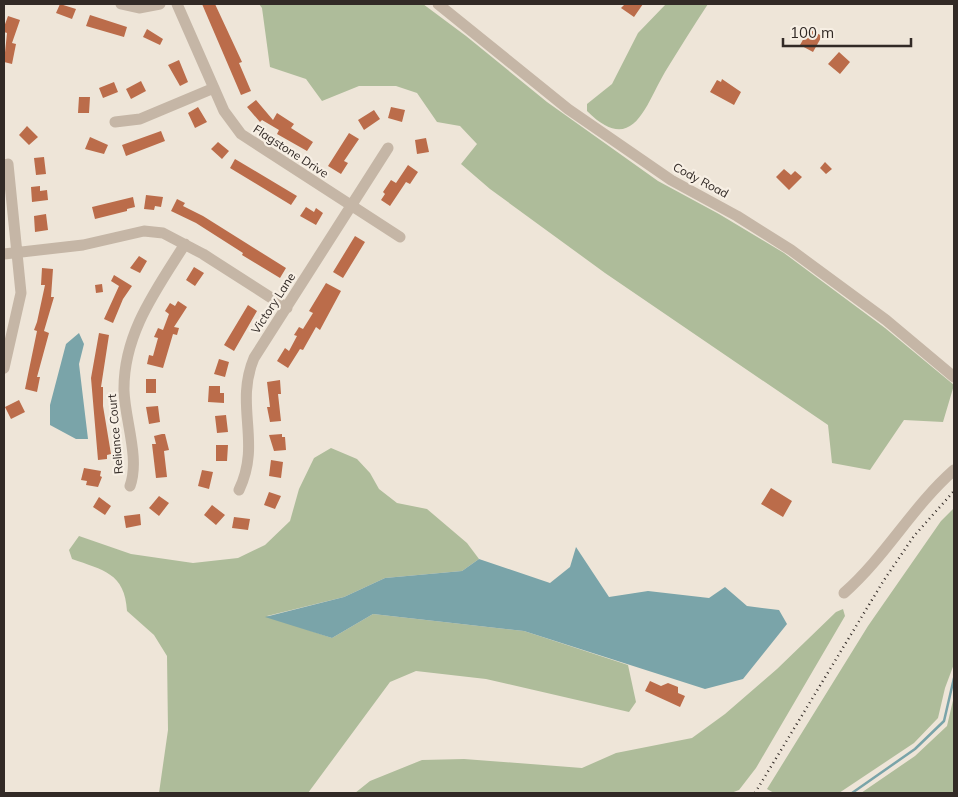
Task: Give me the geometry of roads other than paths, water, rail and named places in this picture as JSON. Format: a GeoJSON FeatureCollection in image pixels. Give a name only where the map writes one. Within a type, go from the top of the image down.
{"type":"FeatureCollection","features":[{"type":"Feature","properties":{"kind":"street"},"geometry":{"type":"LineString","coordinates":[[121,4],[139,8],[160,4]]}},
{"type":"Feature","properties":{"kind":"street","name":"Flagstone Drive"},"geometry":{"type":"LineString","coordinates":[[177,4],[227,116],[241,134],[400,237]]}},
{"type":"Feature","properties":{"kind":"street","name":"Cody Road"},"geometry":{"type":"LineString","coordinates":[[438,4],[568,109],[671,180],[732,213],[791,250],[871,309],[954,377]]}},
{"type":"Feature","properties":{"kind":"street"},"geometry":{"type":"LineString","coordinates":[[115,122],[140,119],[214,88]]}},
{"type":"Feature","properties":{"kind":"street","name":"Victory Lane"},"geometry":{"type":"LineString","coordinates":[[239,490],[249,462],[246,386],[248,372],[254,358],[388,148]]}},
{"type":"Feature","properties":{"kind":"street"},"geometry":{"type":"LineString","coordinates":[[4,368],[21,293],[6,164]]}},
{"type":"Feature","properties":{"kind":"street"},"geometry":{"type":"LineString","coordinates":[[4,254],[83,245],[144,231],[163,233],[185,244],[287,308]]}},
{"type":"Feature","properties":{"kind":"street","name":"Reliance Court"},"geometry":{"type":"LineString","coordinates":[[130,486],[134,466],[124,392],[127,361],[134,332],[141,314],[185,244]]}},
{"type":"Feature","properties":{"kind":"street"},"geometry":{"type":"LineString","coordinates":[[844,593],[872,567],[922,502],[954,470]]}},
{"type":"Feature","properties":{"kind":"water"},"geometry":{"type":"Polygon","coordinates":[[[79,333],[84,344],[79,364],[88,439],[76,439],[50,425],[50,405],[66,344],[79,333]]]}},
{"type":"Feature","properties":{"kind":"water"},"geometry":{"type":"Polygon","coordinates":[[[576,547],[609,597],[648,591],[709,598],[725,587],[747,606],[779,610],[787,624],[743,679],[705,689],[524,631],[373,614],[332,638],[265,617],[344,597],[385,578],[462,571],[479,559],[550,583],[570,567],[576,547]]]}},
{"type":"Feature","properties":{"kind":"waterway"},"geometry":{"type":"LineString","coordinates":[[852,793],[915,749],[944,721],[954,678]]}},
{"type":"Feature","properties":{"kind":"railway"},"geometry":{"type":"LineString","coordinates":[[755,793],[884,580],[914,536],[954,491]]}}]}
